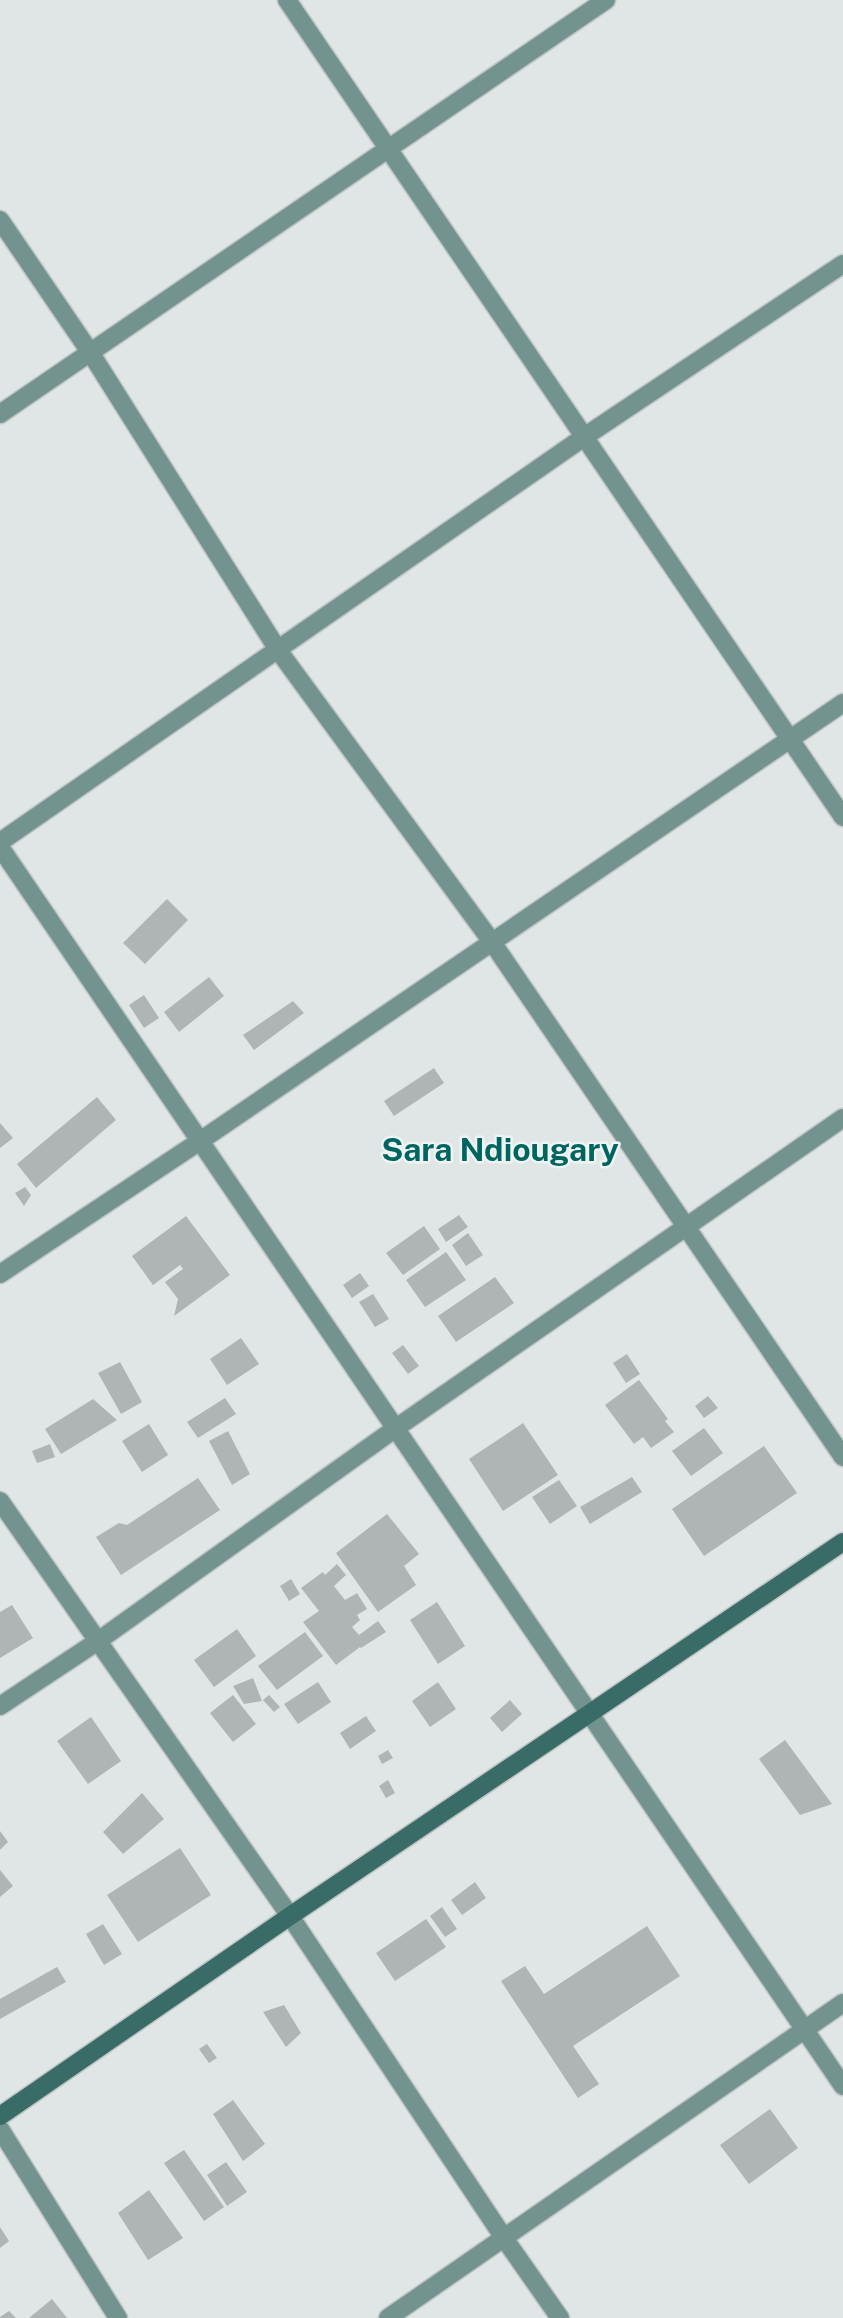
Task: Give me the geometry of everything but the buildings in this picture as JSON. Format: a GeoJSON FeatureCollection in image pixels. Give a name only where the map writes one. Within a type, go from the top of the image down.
{"type":"FeatureCollection","features":[{"type":"Feature","properties":{"kind":"street"},"geometry":{"type":"LineString","coordinates":[[287,0],[843,817]]}},
{"type":"Feature","properties":{"kind":"street"},"geometry":{"type":"LineString","coordinates":[[0,414],[606,0]]}},
{"type":"Feature","properties":{"kind":"street"},"geometry":{"type":"LineString","coordinates":[[0,220],[90,352],[278,650],[492,942],[843,1457]]}},
{"type":"Feature","properties":{"kind":"street"},"geometry":{"type":"LineString","coordinates":[[0,842],[584,437],[843,264]]}},
{"type":"Feature","properties":{"kind":"street"},"geometry":{"type":"LineString","coordinates":[[0,1274],[201,1141],[843,703]]}},
{"type":"Feature","properties":{"kind":"street"},"geometry":{"type":"LineString","coordinates":[[0,847],[843,2086]]}},
{"type":"Feature","properties":{"kind":"street"},"geometry":{"type":"LineString","coordinates":[[0,1706],[843,1118]]}},
{"type":"Feature","properties":{"kind":"street"},"geometry":{"type":"LineString","coordinates":[[0,1501],[290,1916],[560,2318]]}},
{"type":"Feature","properties":{"kind":"street"},"geometry":{"type":"LineString","coordinates":[[0,2116],[843,1542]]}},
{"type":"Feature","properties":{"kind":"street"},"geometry":{"type":"LineString","coordinates":[[388,2318],[843,2003]]}},
{"type":"Feature","properties":{"kind":"street"},"geometry":{"type":"LineString","coordinates":[[0,2129],[118,2318]]}},
{"type":"Feature","properties":{"kind":"district","name":"Sara Ndiougary"},"geometry":{"type":"Point","coordinates":[500,1150]}}]}
